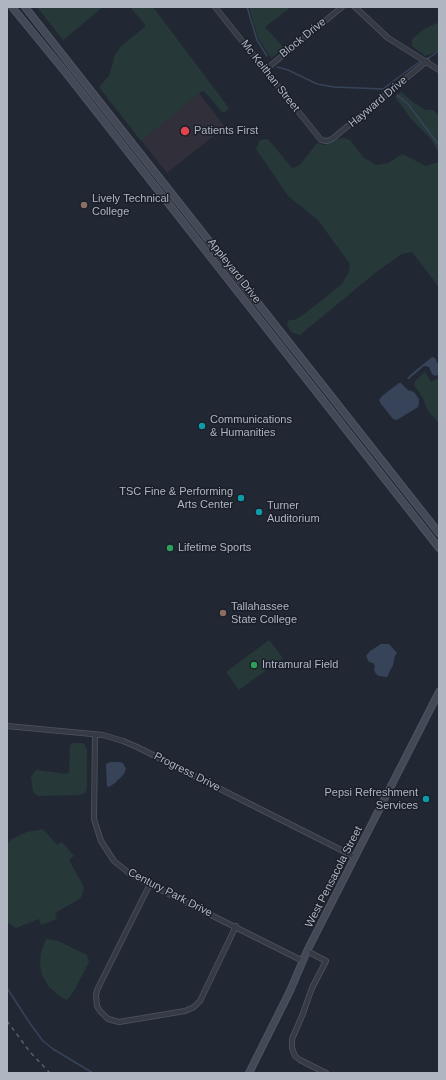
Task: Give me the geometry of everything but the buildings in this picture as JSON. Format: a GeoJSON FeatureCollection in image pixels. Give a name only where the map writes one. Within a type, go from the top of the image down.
{"type":"FeatureCollection","features":[{"type":"Feature","properties":{"kind":"main road","name":"Appleyard Drive"},"geometry":{"type":"LineString","coordinates":[[12,7],[76,85],[439,548]]}},
{"type":"Feature","properties":{"kind":"main road","name":"Appleyard Drive"},"geometry":{"type":"LineString","coordinates":[[25,7],[439,533]]}},
{"type":"Feature","properties":{"kind":"main road","name":"West Pensacola Street"},"geometry":{"type":"LineString","coordinates":[[249,1073],[290,990],[307,951],[439,692]]}},
{"type":"Feature","properties":{"kind":"street","name":"Mc Keithan Street"},"geometry":{"type":"LineString","coordinates":[[215,7],[315,133],[321,140],[327,141]]}},
{"type":"Feature","properties":{"kind":"street","name":"Block Drive"},"geometry":{"type":"LineString","coordinates":[[264,70],[342,7]]}},
{"type":"Feature","properties":{"kind":"street"},"geometry":{"type":"LineString","coordinates":[[354,7],[388,38],[427,61],[439,70]]}},
{"type":"Feature","properties":{"kind":"street","name":"Hayward Drive"},"geometry":{"type":"LineString","coordinates":[[327,141],[339,134],[427,61]]}},
{"type":"Feature","properties":{"kind":"street","name":"Progress Drive"},"geometry":{"type":"LineString","coordinates":[[7,726],[95,734],[110,737],[137,747],[355,857]]}},
{"type":"Feature","properties":{"kind":"street","name":"Century Park Drive"},"geometry":{"type":"LineString","coordinates":[[95,734],[94,819],[99,837],[114,861],[129,873],[303,961]]}},
{"type":"Feature","properties":{"kind":"street"},"geometry":{"type":"LineString","coordinates":[[150,884],[97,990],[97,1006],[105,1017],[111,1020],[119,1022],[194,1007],[200,1001],[236,926]]}},
{"type":"Feature","properties":{"kind":"street"},"geometry":{"type":"LineString","coordinates":[[307,951],[326,961],[312,988],[292,1040],[292,1048],[295,1056],[300,1060],[326,1073]]}},
{"type":"Feature","properties":{"kind":"shaded area"},"geometry":{"type":"Polygon","coordinates":[[[37,7],[103,7],[63,40],[37,7]]]}},
{"type":"Feature","properties":{"kind":"shaded area"},"geometry":{"type":"Polygon","coordinates":[[[130,7],[153,7],[229,108],[225,112],[222,112],[205,92],[202,91],[141,141],[99,87],[109,76],[115,55],[121,46],[146,26],[130,7]]]}},
{"type":"Feature","properties":{"kind":"shaded area"},"geometry":{"type":"Polygon","coordinates":[[[249,7],[291,7],[265,27],[284,48],[271,58],[258,38],[249,7]]]}},
{"type":"Feature","properties":{"kind":"shaded area"},"geometry":{"type":"Polygon","coordinates":[[[439,22],[439,51],[425,56],[412,46],[412,39],[423,30],[439,22]]]}},
{"type":"Feature","properties":{"kind":"shaded area"},"geometry":{"type":"Polygon","coordinates":[[[401,92],[414,103],[426,110],[433,110],[439,115],[439,153],[431,139],[412,120],[395,97],[401,92]]]}},
{"type":"Feature","properties":{"kind":"shaded area","name":"Patients First"},"geometry":{"type":"Polygon","coordinates":[[[199,93],[225,127],[167,173],[140,139],[199,93]]]}},
{"type":"Feature","properties":{"kind":"shaded area"},"geometry":{"type":"Polygon","coordinates":[[[344,138],[350,140],[364,158],[376,165],[388,163],[402,154],[426,166],[438,162],[439,158],[439,287],[412,252],[402,254],[380,269],[300,335],[293,333],[289,329],[287,324],[289,320],[294,320],[303,315],[342,284],[349,272],[350,264],[317,219],[289,197],[256,149],[260,140],[268,139],[292,168],[300,165],[317,143],[325,145],[336,139],[344,138]]]}},
{"type":"Feature","properties":{"kind":"shaded area"},"geometry":{"type":"Polygon","coordinates":[[[425,372],[431,382],[439,378],[439,423],[428,411],[423,398],[414,385],[415,381],[425,372]]]}},
{"type":"Feature","properties":{"kind":"shaded area","name":"Intramural Field"},"geometry":{"type":"Polygon","coordinates":[[[269,640],[283,658],[239,690],[226,672],[269,640]]]}},
{"type":"Feature","properties":{"kind":"shaded area"},"geometry":{"type":"Polygon","coordinates":[[[72,743],[82,743],[87,749],[87,788],[85,793],[77,795],[38,796],[33,792],[31,777],[36,770],[66,774],[69,772],[70,747],[72,743]]]}},
{"type":"Feature","properties":{"kind":"shaded area"},"geometry":{"type":"Polygon","coordinates":[[[43,829],[57,845],[62,842],[74,856],[69,860],[84,887],[81,898],[55,913],[57,919],[41,925],[39,919],[16,928],[7,922],[7,844],[12,839],[27,832],[43,829]]]}},
{"type":"Feature","properties":{"kind":"shaded area"},"geometry":{"type":"Polygon","coordinates":[[[46,939],[58,941],[87,955],[89,962],[74,991],[67,1000],[49,987],[42,975],[40,964],[41,952],[46,939]]]}},
{"type":"Feature","properties":{"kind":"water"},"geometry":{"type":"Polygon","coordinates":[[[432,357],[435,358],[439,366],[438,375],[435,376],[432,374],[429,367],[424,366],[409,379],[407,379],[410,375],[432,357]]]}},
{"type":"Feature","properties":{"kind":"water"},"geometry":{"type":"Polygon","coordinates":[[[399,383],[401,383],[408,390],[414,392],[419,399],[419,403],[418,407],[396,420],[393,419],[379,400],[399,383]]]}},
{"type":"Feature","properties":{"kind":"water"},"geometry":{"type":"Polygon","coordinates":[[[381,644],[389,644],[397,653],[387,677],[376,674],[374,670],[375,666],[373,663],[369,662],[366,656],[370,651],[381,644]]]}},
{"type":"Feature","properties":{"kind":"water"},"geometry":{"type":"Polygon","coordinates":[[[110,762],[123,763],[126,769],[124,774],[109,787],[107,786],[106,764],[110,762]]]}},
{"type":"Feature","properties":{"kind":"waterway"},"geometry":{"type":"LineString","coordinates":[[247,7],[257,40],[267,56]]}},
{"type":"Feature","properties":{"kind":"waterway"},"geometry":{"type":"LineString","coordinates":[[427,59],[439,51]]}},
{"type":"Feature","properties":{"kind":"waterway"},"geometry":{"type":"LineString","coordinates":[[277,67],[288,70],[317,84],[334,87],[383,89],[419,62]]}},
{"type":"Feature","properties":{"kind":"waterway"},"geometry":{"type":"LineString","coordinates":[[397,95],[408,104],[439,145]]}},
{"type":"Feature","properties":{"kind":"waterway"},"geometry":{"type":"LineString","coordinates":[[7,988],[43,1041],[53,1049],[93,1073]]}},
{"type":"Feature","properties":{"kind":"railway"},"geometry":{"type":"LineString","coordinates":[[7,1021],[30,1052],[50,1073]]}},
{"type":"Feature","properties":{"kind":"place","name":"Patients First"},"geometry":{"type":"Point","coordinates":[185,131]}},
{"type":"Feature","properties":{"kind":"place","name":"Lively Technical College"},"geometry":{"type":"Point","coordinates":[84,205]}},
{"type":"Feature","properties":{"kind":"place","name":"Communications & Humanities"},"geometry":{"type":"Point","coordinates":[202,426]}},
{"type":"Feature","properties":{"kind":"place","name":"TSC Fine & Performing Arts Center"},"geometry":{"type":"Point","coordinates":[241,498]}},
{"type":"Feature","properties":{"kind":"place","name":"Turner Auditorium"},"geometry":{"type":"Point","coordinates":[259,512]}},
{"type":"Feature","properties":{"kind":"place","name":"Lifetime Sports"},"geometry":{"type":"Point","coordinates":[170,548]}},
{"type":"Feature","properties":{"kind":"place","name":"Tallahassee State College"},"geometry":{"type":"Point","coordinates":[223,613]}},
{"type":"Feature","properties":{"kind":"place","name":"Intramural Field"},"geometry":{"type":"Point","coordinates":[254,665]}},
{"type":"Feature","properties":{"kind":"place","name":"Pepsi Refreshment Services"},"geometry":{"type":"Point","coordinates":[426,799]}}]}
